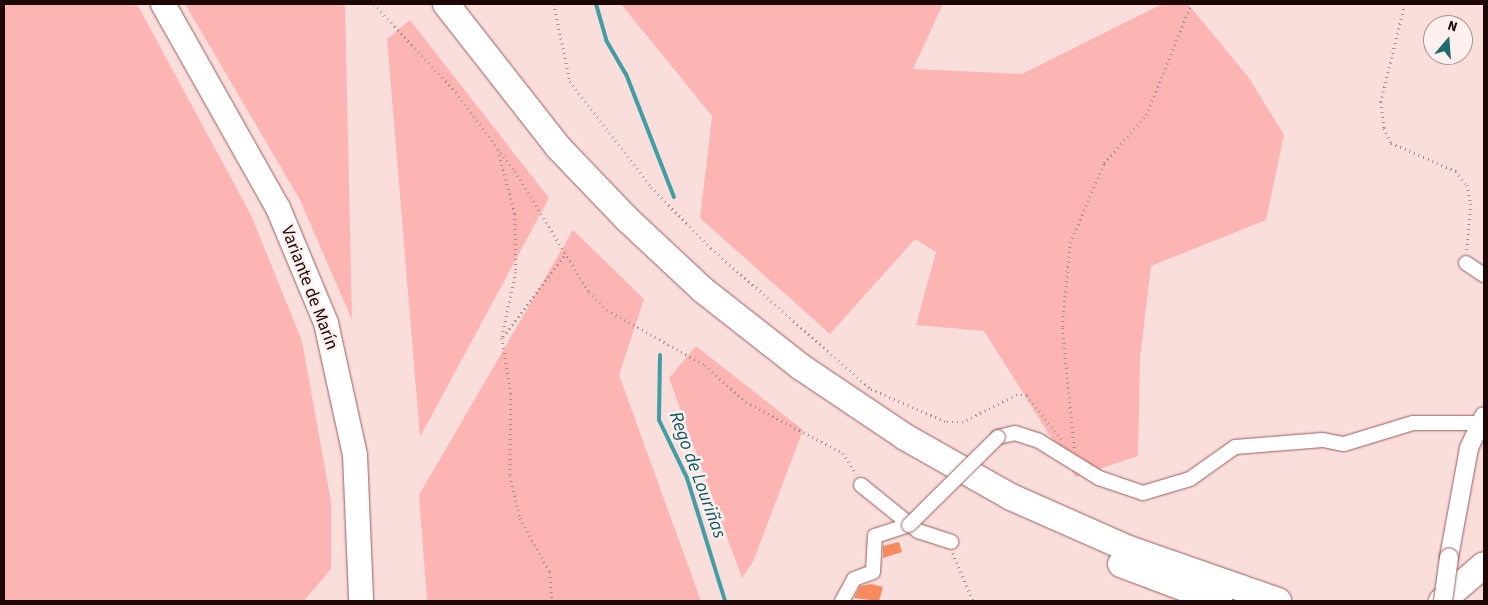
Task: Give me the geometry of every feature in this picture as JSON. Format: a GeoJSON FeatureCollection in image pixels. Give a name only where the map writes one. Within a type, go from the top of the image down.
{"type":"FeatureCollection","features":[{"type":"Feature","properties":{"kind":"highway","name":"Variante de Marín"},"geometry":{"type":"LineString","coordinates":[[163,4],[278,208],[326,323],[355,455],[361,601]]}},
{"type":"Feature","properties":{"kind":"highway"},"geometry":{"type":"LineString","coordinates":[[426,4],[464,59],[547,160],[691,302],[790,380],[898,453],[981,500],[1114,561],[1220,601]]}},
{"type":"Feature","properties":{"kind":"highway"},"geometry":{"type":"LineString","coordinates":[[446,4],[558,147],[620,212],[704,290],[801,367],[905,438],[1011,497],[1129,549],[1278,601]]}},
{"type":"Feature","properties":{"kind":"highway"},"geometry":{"type":"LineString","coordinates":[[1114,561],[1184,601]]}},
{"type":"Feature","properties":{"kind":"highway"},"geometry":{"type":"LineString","coordinates":[[1442,601],[1484,565]]}},
{"type":"Feature","properties":{"kind":"street"},"geometry":{"type":"LineString","coordinates":[[1466,263],[1484,275]]}},
{"type":"Feature","properties":{"kind":"street"},"geometry":{"type":"LineString","coordinates":[[842,601],[854,578],[873,572],[875,536],[910,525],[998,437],[1015,433],[1039,441],[1100,478],[1143,493],[1190,479],[1235,447],[1323,440],[1344,444],[1413,424],[1482,420],[1465,464],[1442,601]]}},
{"type":"Feature","properties":{"kind":"street"},"geometry":{"type":"LineString","coordinates":[[861,485],[910,525],[951,542]]}},
{"type":"Feature","properties":{"kind":"path"},"geometry":{"type":"LineString","coordinates":[[374,4],[456,92],[497,148],[589,292],[607,310],[705,365],[746,402],[843,453],[861,485]]}},
{"type":"Feature","properties":{"kind":"path"},"geometry":{"type":"LineString","coordinates":[[554,4],[570,81],[651,187],[711,248],[871,389],[947,422],[962,422],[1016,395],[1027,395],[1065,444]]}},
{"type":"Feature","properties":{"kind":"path"},"geometry":{"type":"LineString","coordinates":[[1069,449],[1074,453],[1062,327],[1070,243],[1104,163],[1146,115],[1192,4]]}},
{"type":"Feature","properties":{"kind":"path"},"geometry":{"type":"LineString","coordinates":[[1405,4],[1381,102],[1384,128],[1391,143],[1456,171],[1467,185],[1471,204],[1466,263]]}},
{"type":"Feature","properties":{"kind":"path"},"geometry":{"type":"LineString","coordinates":[[497,148],[515,214],[516,272],[502,338],[511,394],[510,476],[520,518],[550,572],[552,601]]}},
{"type":"Feature","properties":{"kind":"path"},"geometry":{"type":"LineString","coordinates":[[502,338],[566,254]]}},
{"type":"Feature","properties":{"kind":"path"},"geometry":{"type":"LineString","coordinates":[[951,542],[973,601]]}},
{"type":"Feature","properties":{"kind":"shaded area"},"geometry":{"type":"Polygon","coordinates":[[[4,4],[137,4],[251,215],[302,341],[331,502],[331,569],[304,601],[4,601],[4,4]]]}},
{"type":"Feature","properties":{"kind":"shaded area"},"geometry":{"type":"Polygon","coordinates":[[[185,4],[345,4],[352,320],[300,200],[185,4]]]}},
{"type":"Feature","properties":{"kind":"shaded area"},"geometry":{"type":"Polygon","coordinates":[[[621,4],[943,4],[913,69],[1022,74],[1162,4],[1188,4],[1249,78],[1284,135],[1266,220],[1151,266],[1140,359],[1138,456],[1076,477],[984,331],[916,325],[936,252],[915,239],[830,334],[700,218],[712,116],[621,4]]]}},
{"type":"Feature","properties":{"kind":"shaded area"},"geometry":{"type":"Polygon","coordinates":[[[410,20],[549,198],[420,437],[387,39],[410,20]]]}},
{"type":"Feature","properties":{"kind":"shaded area"},"geometry":{"type":"Polygon","coordinates":[[[573,230],[644,299],[619,375],[701,601],[427,601],[419,495],[573,230]]]}},
{"type":"Feature","properties":{"kind":"shaded area"},"geometry":{"type":"Polygon","coordinates":[[[696,346],[803,430],[753,562],[742,578],[669,378],[696,346]]]}},
{"type":"Feature","properties":{"kind":"building"},"geometry":{"type":"Polygon","coordinates":[[[899,542],[902,552],[883,558],[883,546],[899,542]]]}},
{"type":"Feature","properties":{"kind":"building"},"geometry":{"type":"Polygon","coordinates":[[[871,584],[883,587],[879,601],[854,598],[860,586],[871,584]]]}},
{"type":"Feature","properties":{"kind":"waterway","name":"Rego de Louriñas"},"geometry":{"type":"LineString","coordinates":[[596,4],[606,40],[626,74],[674,197]]}},
{"type":"Feature","properties":{"kind":"waterway","name":"Rego de Louriñas"},"geometry":{"type":"LineString","coordinates":[[660,355],[659,420],[687,478],[725,601]]}}]}
